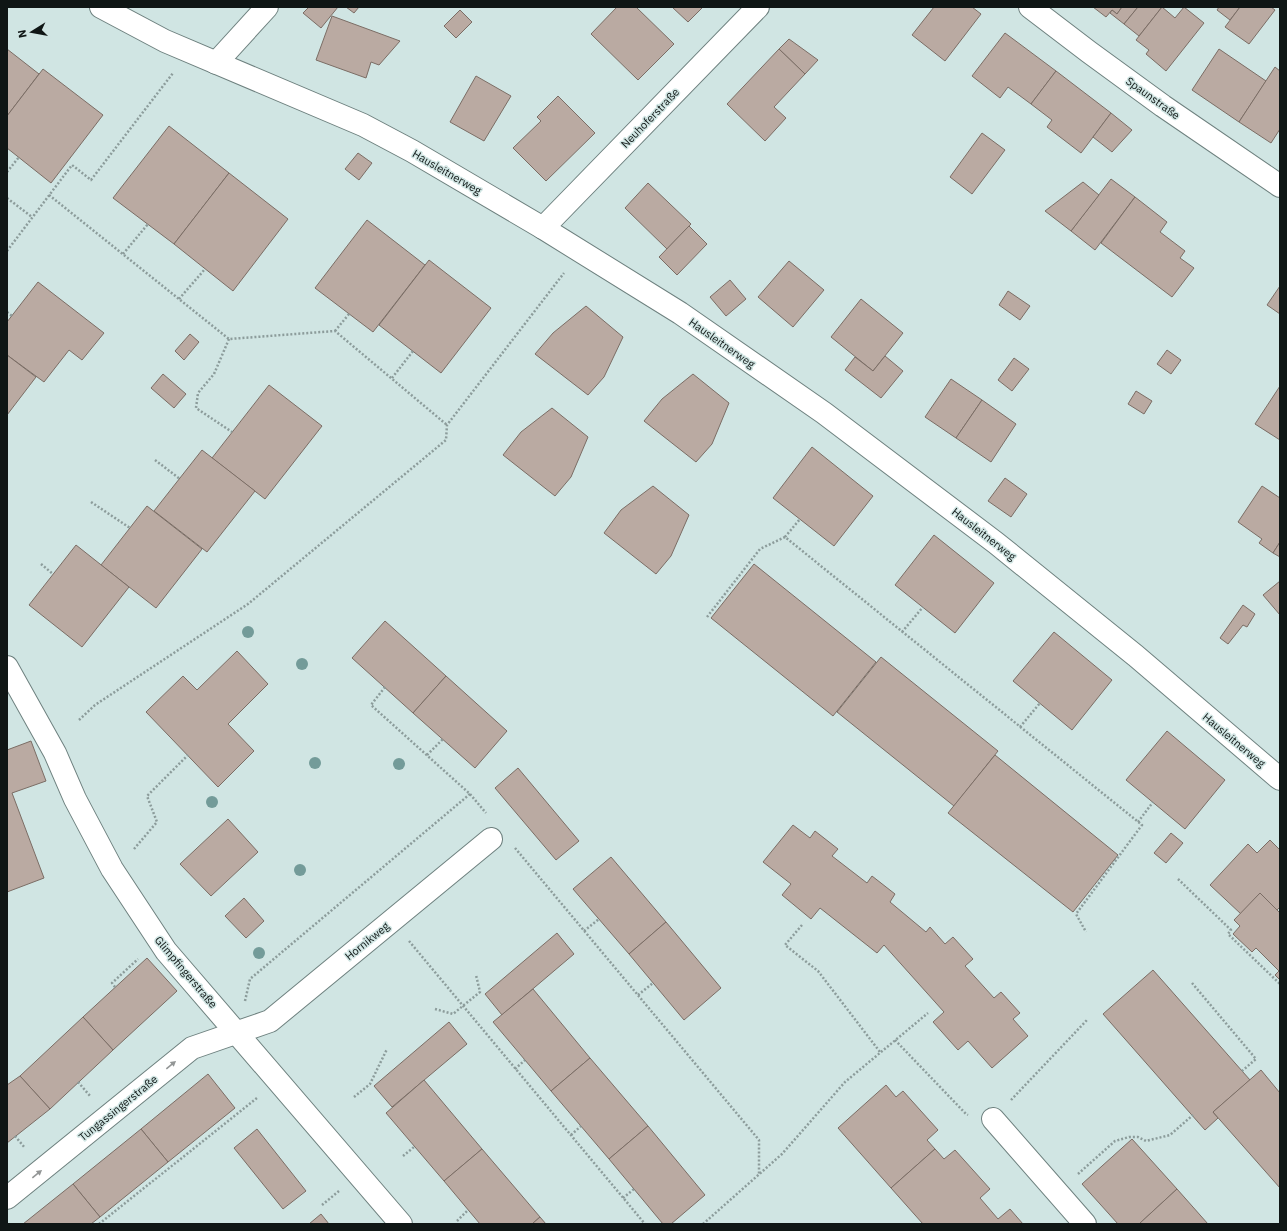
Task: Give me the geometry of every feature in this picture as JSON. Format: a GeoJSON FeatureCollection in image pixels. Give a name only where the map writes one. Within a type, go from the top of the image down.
{"type":"FeatureCollection","features":[{"type":"Feature","properties":{"kind":"street","name":"Hausleitnerweg"},"geometry":{"type":"LineString","coordinates":[[101,7],[165,41],[363,125],[412,151],[543,228],[680,314],[829,417],[1002,548],[1278,773]]}},
{"type":"Feature","properties":{"kind":"street"},"geometry":{"type":"LineString","coordinates":[[216,63],[267,7]]}},
{"type":"Feature","properties":{"kind":"street","name":"Neuhoferstraße"},"geometry":{"type":"LineString","coordinates":[[543,228],[758,7]]}},
{"type":"Feature","properties":{"kind":"street","name":"Spaunstraße"},"geometry":{"type":"LineString","coordinates":[[1030,7],[1089,52],[1203,134],[1280,186]]}},
{"type":"Feature","properties":{"kind":"street","name":"Glimpfingerstraße"},"geometry":{"type":"LineString","coordinates":[[7,667],[56,753],[75,799],[112,869],[166,951],[401,1224]]}},
{"type":"Feature","properties":{"kind":"street","name":"Hornikweg"},"geometry":{"type":"LineString","coordinates":[[237,1032],[270,1021],[392,921],[490,828]]}},
{"type":"Feature","properties":{"kind":"street","name":"Tungassingerstraße"},"geometry":{"type":"LineString","coordinates":[[7,1198],[192,1048],[237,1032]]}},
{"type":"Feature","properties":{"kind":"street"},"geometry":{"type":"LineString","coordinates":[[992,1119],[1085,1224]]}},
{"type":"Feature","properties":{"kind":"path"},"geometry":{"type":"LineString","coordinates":[[7,251],[72,165],[91,180],[176,69]]}},
{"type":"Feature","properties":{"kind":"path"},"geometry":{"type":"LineString","coordinates":[[7,172],[19,157]]}},
{"type":"Feature","properties":{"kind":"path"},"geometry":{"type":"LineString","coordinates":[[49,195],[228,339],[334,331],[447,425]]}},
{"type":"Feature","properties":{"kind":"path"},"geometry":{"type":"LineString","coordinates":[[7,198],[32,217]]}},
{"type":"Feature","properties":{"kind":"path"},"geometry":{"type":"LineString","coordinates":[[123,254],[148,224]]}},
{"type":"Feature","properties":{"kind":"path"},"geometry":{"type":"LineString","coordinates":[[179,299],[205,269]]}},
{"type":"Feature","properties":{"kind":"path"},"geometry":{"type":"LineString","coordinates":[[79,720],[95,705],[248,604],[446,440],[447,425],[566,269]]}},
{"type":"Feature","properties":{"kind":"path"},"geometry":{"type":"LineString","coordinates":[[7,312],[12,316]]}},
{"type":"Feature","properties":{"kind":"path"},"geometry":{"type":"LineString","coordinates":[[334,331],[349,314]]}},
{"type":"Feature","properties":{"kind":"path"},"geometry":{"type":"LineString","coordinates":[[228,339],[214,374],[198,393],[196,408],[232,432]]}},
{"type":"Feature","properties":{"kind":"path"},"geometry":{"type":"LineString","coordinates":[[392,378],[413,351]]}},
{"type":"Feature","properties":{"kind":"path"},"geometry":{"type":"LineString","coordinates":[[155,460],[180,479]]}},
{"type":"Feature","properties":{"kind":"path"},"geometry":{"type":"LineString","coordinates":[[91,502],[130,528]]}},
{"type":"Feature","properties":{"kind":"path"},"geometry":{"type":"LineString","coordinates":[[707,616],[760,549],[785,537],[800,519]]}},
{"type":"Feature","properties":{"kind":"path"},"geometry":{"type":"LineString","coordinates":[[785,537],[1142,825],[1076,914],[1086,932]]}},
{"type":"Feature","properties":{"kind":"path"},"geometry":{"type":"LineString","coordinates":[[41,564],[53,574]]}},
{"type":"Feature","properties":{"kind":"path"},"geometry":{"type":"LineString","coordinates":[[902,632],[923,607]]}},
{"type":"Feature","properties":{"kind":"path"},"geometry":{"type":"LineString","coordinates":[[385,687],[371,704],[470,794],[490,828]]}},
{"type":"Feature","properties":{"kind":"path"},"geometry":{"type":"LineString","coordinates":[[1020,727],[1040,704]]}},
{"type":"Feature","properties":{"kind":"path"},"geometry":{"type":"LineString","coordinates":[[427,755],[443,739]]}},
{"type":"Feature","properties":{"kind":"path"},"geometry":{"type":"LineString","coordinates":[[134,849],[158,822],[147,796],[188,755]]}},
{"type":"Feature","properties":{"kind":"path"},"geometry":{"type":"LineString","coordinates":[[243,1008],[250,979],[470,794]]}},
{"type":"Feature","properties":{"kind":"path"},"geometry":{"type":"LineString","coordinates":[[1138,822],[1153,802]]}},
{"type":"Feature","properties":{"kind":"path"},"geometry":{"type":"LineString","coordinates":[[515,848],[759,1140],[759,1175]]}},
{"type":"Feature","properties":{"kind":"path"},"geometry":{"type":"LineString","coordinates":[[1178,879],[1231,930],[1228,934],[1280,984]]}},
{"type":"Feature","properties":{"kind":"path"},"geometry":{"type":"LineString","coordinates":[[584,931],[599,919]]}},
{"type":"Feature","properties":{"kind":"path"},"geometry":{"type":"LineString","coordinates":[[392,921],[645,1224]]}},
{"type":"Feature","properties":{"kind":"path"},"geometry":{"type":"LineString","coordinates":[[802,925],[785,945],[818,971],[880,1052]]}},
{"type":"Feature","properties":{"kind":"path"},"geometry":{"type":"LineString","coordinates":[[115,987],[112,983],[140,957]]}},
{"type":"Feature","properties":{"kind":"path"},"geometry":{"type":"LineString","coordinates":[[435,1009],[453,1014],[480,992],[476,975]]}},
{"type":"Feature","properties":{"kind":"path"},"geometry":{"type":"LineString","coordinates":[[638,995],[653,983]]}},
{"type":"Feature","properties":{"kind":"path"},"geometry":{"type":"LineString","coordinates":[[1192,983],[1256,1059],[1242,1071]]}},
{"type":"Feature","properties":{"kind":"path"},"geometry":{"type":"LineString","coordinates":[[703,1224],[782,1154],[845,1082],[928,1013]]}},
{"type":"Feature","properties":{"kind":"path"},"geometry":{"type":"LineString","coordinates":[[895,1040],[966,1114],[992,1119],[1088,1020]]}},
{"type":"Feature","properties":{"kind":"path"},"geometry":{"type":"LineString","coordinates":[[354,1097],[370,1084],[387,1049]]}},
{"type":"Feature","properties":{"kind":"path"},"geometry":{"type":"LineString","coordinates":[[516,1068],[525,1060]]}},
{"type":"Feature","properties":{"kind":"path"},"geometry":{"type":"LineString","coordinates":[[99,1224],[259,1097]]}},
{"type":"Feature","properties":{"kind":"path"},"geometry":{"type":"LineString","coordinates":[[1057,1192],[1114,1141],[1129,1137],[1138,1137],[1146,1141],[1170,1135],[1193,1115]]}},
{"type":"Feature","properties":{"kind":"path"},"geometry":{"type":"LineString","coordinates":[[571,1135],[581,1126]]}},
{"type":"Feature","properties":{"kind":"path"},"geometry":{"type":"LineString","coordinates":[[403,1156],[414,1147]]}},
{"type":"Feature","properties":{"kind":"path"},"geometry":{"type":"LineString","coordinates":[[322,1206],[344,1187]]}},
{"type":"Feature","properties":{"kind":"path"},"geometry":{"type":"LineString","coordinates":[[623,1198],[634,1189]]}},
{"type":"Feature","properties":{"kind":"path"},"geometry":{"type":"LineString","coordinates":[[457,1221],[468,1210]]}},
{"type":"Feature","properties":{"kind":"building"},"geometry":{"type":"Polygon","coordinates":[[[309,7],[338,7],[321,28],[303,13],[309,7]]]}},
{"type":"Feature","properties":{"kind":"building"},"geometry":{"type":"Polygon","coordinates":[[[346,7],[359,7],[354,13],[346,7]]]}},
{"type":"Feature","properties":{"kind":"building"},"geometry":{"type":"Polygon","coordinates":[[[617,7],[636,7],[674,44],[638,80],[591,34],[617,7]]]}},
{"type":"Feature","properties":{"kind":"building"},"geometry":{"type":"Polygon","coordinates":[[[672,7],[703,7],[688,22],[672,7]]]}},
{"type":"Feature","properties":{"kind":"building"},"geometry":{"type":"Polygon","coordinates":[[[934,7],[972,7],[981,14],[945,61],[912,35],[934,7]]]}},
{"type":"Feature","properties":{"kind":"building"},"geometry":{"type":"Polygon","coordinates":[[[1093,7],[1122,7],[1117,14],[1112,10],[1106,17],[1093,7]]]}},
{"type":"Feature","properties":{"kind":"building"},"geometry":{"type":"Polygon","coordinates":[[[1122,7],[1138,7],[1124,24],[1110,13],[1112,10],[1117,14],[1122,7]]]}},
{"type":"Feature","properties":{"kind":"building"},"geometry":{"type":"Polygon","coordinates":[[[1138,7],[1162,7],[1139,36],[1124,24],[1138,7]]]}},
{"type":"Feature","properties":{"kind":"building"},"geometry":{"type":"Polygon","coordinates":[[[1162,7],[1175,18],[1184,7],[1204,23],[1166,71],[1146,54],[1149,50],[1136,40],[1162,7]]]}},
{"type":"Feature","properties":{"kind":"building"},"geometry":{"type":"Polygon","coordinates":[[[1219,7],[1240,7],[1230,20],[1217,10],[1219,7]]]}},
{"type":"Feature","properties":{"kind":"building"},"geometry":{"type":"Polygon","coordinates":[[[1240,7],[1271,7],[1275,10],[1249,44],[1225,27],[1240,7]]]}},
{"type":"Feature","properties":{"kind":"building"},"geometry":{"type":"Polygon","coordinates":[[[460,10],[472,22],[456,38],[444,26],[460,10]]]}},
{"type":"Feature","properties":{"kind":"building"},"geometry":{"type":"Polygon","coordinates":[[[332,16],[400,41],[379,65],[371,62],[366,78],[316,60],[332,16]]]}},
{"type":"Feature","properties":{"kind":"building"},"geometry":{"type":"Polygon","coordinates":[[[1005,33],[1056,71],[1031,104],[1008,87],[1000,98],[972,76],[1005,33]]]}},
{"type":"Feature","properties":{"kind":"building"},"geometry":{"type":"Polygon","coordinates":[[[789,39],[818,60],[805,74],[779,49],[789,39]]]}},
{"type":"Feature","properties":{"kind":"building"},"geometry":{"type":"Polygon","coordinates":[[[7,49],[39,74],[7,116],[7,49]]]}},
{"type":"Feature","properties":{"kind":"building"},"geometry":{"type":"Polygon","coordinates":[[[779,49],[805,74],[774,107],[786,118],[765,141],[727,104],[779,49]]]}},
{"type":"Feature","properties":{"kind":"building"},"geometry":{"type":"Polygon","coordinates":[[[1219,49],[1266,81],[1239,122],[1192,90],[1219,49]]]}},
{"type":"Feature","properties":{"kind":"building"},"geometry":{"type":"Polygon","coordinates":[[[1275,67],[1280,71],[1280,129],[1271,143],[1239,122],[1275,67]]]}},
{"type":"Feature","properties":{"kind":"building"},"geometry":{"type":"Polygon","coordinates":[[[43,69],[103,115],[51,183],[7,148],[7,116],[43,69]]]}},
{"type":"Feature","properties":{"kind":"building"},"geometry":{"type":"Polygon","coordinates":[[[1056,71],[1111,113],[1081,153],[1047,127],[1052,120],[1031,104],[1056,71]]]}},
{"type":"Feature","properties":{"kind":"building"},"geometry":{"type":"Polygon","coordinates":[[[476,76],[511,96],[484,141],[450,122],[476,76]]]}},
{"type":"Feature","properties":{"kind":"building"},"geometry":{"type":"Polygon","coordinates":[[[558,96],[595,133],[546,181],[513,148],[541,121],[537,117],[558,96]]]}},
{"type":"Feature","properties":{"kind":"building"},"geometry":{"type":"Polygon","coordinates":[[[1111,113],[1132,130],[1112,152],[1093,137],[1111,113]]]}},
{"type":"Feature","properties":{"kind":"building"},"geometry":{"type":"Polygon","coordinates":[[[169,126],[229,173],[174,244],[113,198],[169,126]]]}},
{"type":"Feature","properties":{"kind":"building"},"geometry":{"type":"Polygon","coordinates":[[[982,133],[1005,150],[972,194],[950,177],[982,133]]]}},
{"type":"Feature","properties":{"kind":"building"},"geometry":{"type":"Polygon","coordinates":[[[358,153],[372,163],[359,180],[345,169],[358,153]]]}},
{"type":"Feature","properties":{"kind":"building"},"geometry":{"type":"Polygon","coordinates":[[[229,173],[288,219],[233,291],[174,244],[229,173]]]}},
{"type":"Feature","properties":{"kind":"building"},"geometry":{"type":"Polygon","coordinates":[[[1111,179],[1135,197],[1095,250],[1071,231],[1111,179]]]}},
{"type":"Feature","properties":{"kind":"building"},"geometry":{"type":"Polygon","coordinates":[[[1083,182],[1099,195],[1071,231],[1045,211],[1083,182]]]}},
{"type":"Feature","properties":{"kind":"building"},"geometry":{"type":"Polygon","coordinates":[[[648,183],[691,224],[667,249],[625,208],[648,183]]]}},
{"type":"Feature","properties":{"kind":"building"},"geometry":{"type":"Polygon","coordinates":[[[1135,197],[1167,222],[1160,232],[1185,251],[1180,258],[1194,268],[1172,297],[1101,243],[1135,197]]]}},
{"type":"Feature","properties":{"kind":"building"},"geometry":{"type":"Polygon","coordinates":[[[367,220],[425,265],[373,332],[315,288],[367,220]]]}},
{"type":"Feature","properties":{"kind":"building"},"geometry":{"type":"Polygon","coordinates":[[[689,226],[707,244],[677,275],[659,257],[689,226]]]}},
{"type":"Feature","properties":{"kind":"building"},"geometry":{"type":"Polygon","coordinates":[[[429,260],[491,308],[441,373],[379,325],[429,260]]]}},
{"type":"Feature","properties":{"kind":"building"},"geometry":{"type":"Polygon","coordinates":[[[789,261],[824,290],[793,327],[758,297],[789,261]]]}},
{"type":"Feature","properties":{"kind":"building"},"geometry":{"type":"Polygon","coordinates":[[[730,280],[746,299],[726,316],[710,297],[730,280]]]}},
{"type":"Feature","properties":{"kind":"building"},"geometry":{"type":"Polygon","coordinates":[[[38,282],[104,333],[82,360],[69,350],[44,382],[7,355],[7,322],[38,282]]]}},
{"type":"Feature","properties":{"kind":"building"},"geometry":{"type":"Polygon","coordinates":[[[1280,286],[1280,314],[1267,305],[1280,286]]]}},
{"type":"Feature","properties":{"kind":"building"},"geometry":{"type":"Polygon","coordinates":[[[1008,291],[1030,306],[1020,320],[999,305],[1008,291]]]}},
{"type":"Feature","properties":{"kind":"building"},"geometry":{"type":"Polygon","coordinates":[[[861,299],[903,333],[873,371],[831,337],[861,299]]]}},
{"type":"Feature","properties":{"kind":"building"},"geometry":{"type":"Polygon","coordinates":[[[586,306],[623,337],[604,377],[588,395],[535,354],[553,333],[586,306]]]}},
{"type":"Feature","properties":{"kind":"building"},"geometry":{"type":"Polygon","coordinates":[[[190,334],[199,342],[184,360],[175,351],[190,334]]]}},
{"type":"Feature","properties":{"kind":"building"},"geometry":{"type":"Polygon","coordinates":[[[1167,350],[1181,360],[1171,374],[1157,364],[1167,350]]]}},
{"type":"Feature","properties":{"kind":"building"},"geometry":{"type":"Polygon","coordinates":[[[7,355],[36,377],[7,415],[7,355]]]}},
{"type":"Feature","properties":{"kind":"building"},"geometry":{"type":"Polygon","coordinates":[[[885,356],[903,371],[881,398],[845,370],[855,357],[873,371],[885,356]]]}},
{"type":"Feature","properties":{"kind":"building"},"geometry":{"type":"Polygon","coordinates":[[[1014,358],[1029,369],[1012,391],[998,380],[1014,358]]]}},
{"type":"Feature","properties":{"kind":"building"},"geometry":{"type":"Polygon","coordinates":[[[163,374],[186,394],[174,408],[151,388],[163,374]]]}},
{"type":"Feature","properties":{"kind":"building"},"geometry":{"type":"Polygon","coordinates":[[[693,374],[729,403],[712,444],[696,462],[644,421],[662,399],[693,374]]]}},
{"type":"Feature","properties":{"kind":"building"},"geometry":{"type":"Polygon","coordinates":[[[951,379],[982,400],[956,438],[925,417],[951,379]]]}},
{"type":"Feature","properties":{"kind":"building"},"geometry":{"type":"Polygon","coordinates":[[[269,385],[322,426],[265,499],[212,458],[269,385]]]}},
{"type":"Feature","properties":{"kind":"building"},"geometry":{"type":"Polygon","coordinates":[[[1280,386],[1280,440],[1255,424],[1280,386]]]}},
{"type":"Feature","properties":{"kind":"building"},"geometry":{"type":"Polygon","coordinates":[[[1136,391],[1152,401],[1144,414],[1128,404],[1136,391]]]}},
{"type":"Feature","properties":{"kind":"building"},"geometry":{"type":"Polygon","coordinates":[[[982,400],[1016,424],[991,462],[956,438],[982,400]]]}},
{"type":"Feature","properties":{"kind":"building"},"geometry":{"type":"Polygon","coordinates":[[[552,408],[588,437],[571,477],[555,496],[503,455],[521,432],[552,408]]]}},
{"type":"Feature","properties":{"kind":"building"},"geometry":{"type":"Polygon","coordinates":[[[812,447],[873,496],[834,546],[773,498],[812,447]]]}},
{"type":"Feature","properties":{"kind":"building"},"geometry":{"type":"Polygon","coordinates":[[[202,450],[255,491],[207,552],[154,511],[202,450]]]}},
{"type":"Feature","properties":{"kind":"building"},"geometry":{"type":"Polygon","coordinates":[[[1005,478],[1027,494],[1011,517],[988,501],[1005,478]]]}},
{"type":"Feature","properties":{"kind":"building"},"geometry":{"type":"Polygon","coordinates":[[[653,486],[689,515],[671,556],[656,574],[604,533],[621,510],[653,486]]]}},
{"type":"Feature","properties":{"kind":"building"},"geometry":{"type":"Polygon","coordinates":[[[1262,486],[1280,498],[1280,542],[1273,553],[1259,543],[1262,539],[1238,522],[1262,486]]]}},
{"type":"Feature","properties":{"kind":"building"},"geometry":{"type":"Polygon","coordinates":[[[147,506],[202,549],[156,608],[101,565],[147,506]]]}},
{"type":"Feature","properties":{"kind":"building"},"geometry":{"type":"Polygon","coordinates":[[[934,535],[994,583],[955,633],[895,585],[934,535]]]}},
{"type":"Feature","properties":{"kind":"building"},"geometry":{"type":"Polygon","coordinates":[[[1280,542],[1280,557],[1273,553],[1280,542]]]}},
{"type":"Feature","properties":{"kind":"building"},"geometry":{"type":"Polygon","coordinates":[[[76,545],[129,587],[82,647],[29,605],[76,545]]]}},
{"type":"Feature","properties":{"kind":"building"},"geometry":{"type":"Polygon","coordinates":[[[754,564],[876,662],[833,716],[711,618],[754,564]]]}},
{"type":"Feature","properties":{"kind":"building"},"geometry":{"type":"Polygon","coordinates":[[[1280,581],[1280,615],[1263,595],[1280,581]]]}},
{"type":"Feature","properties":{"kind":"building"},"geometry":{"type":"Polygon","coordinates":[[[1243,605],[1255,614],[1247,627],[1243,625],[1228,644],[1220,638],[1243,605]]]}},
{"type":"Feature","properties":{"kind":"building"},"geometry":{"type":"Polygon","coordinates":[[[385,621],[446,676],[413,713],[352,658],[385,621]]]}},
{"type":"Feature","properties":{"kind":"building"},"geometry":{"type":"Polygon","coordinates":[[[1054,632],[1112,680],[1072,730],[1013,681],[1054,632]]]}},
{"type":"Feature","properties":{"kind":"building"},"geometry":{"type":"Polygon","coordinates":[[[237,651],[268,684],[228,724],[254,751],[218,787],[146,712],[183,676],[197,690],[237,651]]]}},
{"type":"Feature","properties":{"kind":"building"},"geometry":{"type":"Polygon","coordinates":[[[881,657],[998,751],[954,806],[837,712],[881,657]]]}},
{"type":"Feature","properties":{"kind":"building"},"geometry":{"type":"Polygon","coordinates":[[[446,676],[507,731],[475,768],[413,713],[446,676]]]}},
{"type":"Feature","properties":{"kind":"building"},"geometry":{"type":"Polygon","coordinates":[[[1167,731],[1225,780],[1185,829],[1126,780],[1167,731]]]}},
{"type":"Feature","properties":{"kind":"building"},"geometry":{"type":"Polygon","coordinates":[[[31,741],[46,781],[12,793],[44,878],[7,892],[7,750],[31,741]]]}},
{"type":"Feature","properties":{"kind":"building"},"geometry":{"type":"Polygon","coordinates":[[[995,755],[1118,855],[1073,912],[948,813],[995,755]]]}},
{"type":"Feature","properties":{"kind":"building"},"geometry":{"type":"Polygon","coordinates":[[[518,768],[579,841],[556,860],[495,788],[518,768]]]}},
{"type":"Feature","properties":{"kind":"building"},"geometry":{"type":"Polygon","coordinates":[[[228,819],[258,852],[211,896],[180,864],[228,819]]]}},
{"type":"Feature","properties":{"kind":"building"},"geometry":{"type":"Polygon","coordinates":[[[793,825],[810,838],[815,831],[838,849],[832,856],[867,883],[872,876],[895,894],[890,902],[926,932],[930,927],[945,944],[953,937],[973,959],[965,966],[994,998],[1001,992],[1020,1013],[1013,1019],[1028,1036],[992,1068],[968,1041],[958,1050],[933,1022],[944,1012],[884,945],[877,953],[820,908],[811,919],[782,895],[791,884],[763,862],[793,825]]]}},
{"type":"Feature","properties":{"kind":"building"},"geometry":{"type":"Polygon","coordinates":[[[1171,833],[1183,843],[1166,863],[1154,853],[1171,833]]]}},
{"type":"Feature","properties":{"kind":"building"},"geometry":{"type":"Polygon","coordinates":[[[1270,840],[1280,850],[1280,907],[1277,910],[1260,893],[1241,914],[1210,885],[1248,844],[1257,853],[1270,840]]]}},
{"type":"Feature","properties":{"kind":"building"},"geometry":{"type":"Polygon","coordinates":[[[611,857],[666,922],[629,954],[573,889],[611,857]]]}},
{"type":"Feature","properties":{"kind":"building"},"geometry":{"type":"Polygon","coordinates":[[[1260,893],[1280,913],[1280,980],[1275,975],[1279,971],[1256,948],[1252,952],[1233,934],[1240,926],[1234,920],[1260,893]]]}},
{"type":"Feature","properties":{"kind":"building"},"geometry":{"type":"Polygon","coordinates":[[[244,898],[264,921],[246,938],[225,916],[244,898]]]}},
{"type":"Feature","properties":{"kind":"building"},"geometry":{"type":"Polygon","coordinates":[[[666,922],[721,988],[684,1020],[629,954],[666,922]]]}},
{"type":"Feature","properties":{"kind":"building"},"geometry":{"type":"Polygon","coordinates":[[[557,933],[574,954],[502,1015],[485,994],[557,933]]]}},
{"type":"Feature","properties":{"kind":"building"},"geometry":{"type":"Polygon","coordinates":[[[147,958],[177,991],[113,1050],[83,1017],[147,958]]]}},
{"type":"Feature","properties":{"kind":"building"},"geometry":{"type":"Polygon","coordinates":[[[1153,970],[1250,1080],[1213,1112],[1218,1118],[1205,1130],[1103,1014],[1153,970]]]}},
{"type":"Feature","properties":{"kind":"building"},"geometry":{"type":"Polygon","coordinates":[[[533,989],[590,1058],[551,1091],[493,1022],[533,989]]]}},
{"type":"Feature","properties":{"kind":"building"},"geometry":{"type":"Polygon","coordinates":[[[83,1017],[113,1050],[50,1109],[20,1076],[83,1017]]]}},
{"type":"Feature","properties":{"kind":"building"},"geometry":{"type":"Polygon","coordinates":[[[449,1022],[467,1044],[392,1107],[374,1086],[449,1022]]]}},
{"type":"Feature","properties":{"kind":"building"},"geometry":{"type":"Polygon","coordinates":[[[590,1058],[648,1126],[609,1159],[551,1091],[590,1058]]]}},
{"type":"Feature","properties":{"kind":"building"},"geometry":{"type":"Polygon","coordinates":[[[1261,1070],[1280,1093],[1280,1188],[1213,1112],[1261,1070]]]}},
{"type":"Feature","properties":{"kind":"building"},"geometry":{"type":"Polygon","coordinates":[[[208,1074],[235,1108],[168,1162],[141,1129],[208,1074]]]}},
{"type":"Feature","properties":{"kind":"building"},"geometry":{"type":"Polygon","coordinates":[[[20,1076],[50,1109],[7,1143],[7,1085],[20,1076]]]}},
{"type":"Feature","properties":{"kind":"building"},"geometry":{"type":"Polygon","coordinates":[[[424,1080],[482,1149],[444,1181],[386,1113],[424,1080]]]}},
{"type":"Feature","properties":{"kind":"building"},"geometry":{"type":"Polygon","coordinates":[[[886,1085],[896,1097],[903,1091],[938,1130],[927,1140],[935,1149],[891,1188],[838,1128],[886,1085]]]}},
{"type":"Feature","properties":{"kind":"building"},"geometry":{"type":"Polygon","coordinates":[[[648,1126],[705,1195],[671,1224],[663,1224],[609,1159],[648,1126]]]}},
{"type":"Feature","properties":{"kind":"building"},"geometry":{"type":"Polygon","coordinates":[[[141,1129],[168,1162],[100,1217],[73,1184],[141,1129]]]}},
{"type":"Feature","properties":{"kind":"building"},"geometry":{"type":"Polygon","coordinates":[[[257,1129],[306,1191],[283,1209],[234,1148],[257,1129]]]}},
{"type":"Feature","properties":{"kind":"building"},"geometry":{"type":"Polygon","coordinates":[[[1132,1139],[1177,1189],[1139,1224],[1118,1224],[1082,1184],[1132,1139]]]}},
{"type":"Feature","properties":{"kind":"building"},"geometry":{"type":"Polygon","coordinates":[[[482,1149],[540,1217],[532,1224],[480,1224],[444,1181],[482,1149]]]}},
{"type":"Feature","properties":{"kind":"building"},"geometry":{"type":"Polygon","coordinates":[[[935,1149],[944,1159],[955,1150],[990,1189],[980,1198],[998,1219],[1010,1209],[1023,1224],[923,1224],[891,1188],[935,1149]]]}},
{"type":"Feature","properties":{"kind":"building"},"geometry":{"type":"Polygon","coordinates":[[[73,1184],[100,1217],[91,1224],[23,1224],[73,1184]]]}},
{"type":"Feature","properties":{"kind":"building"},"geometry":{"type":"Polygon","coordinates":[[[1177,1189],[1208,1224],[1139,1224],[1177,1189]]]}},
{"type":"Feature","properties":{"kind":"building"},"geometry":{"type":"Polygon","coordinates":[[[321,1214],[329,1224],[309,1224],[321,1214]]]}},
{"type":"Feature","properties":{"kind":"building"},"geometry":{"type":"Polygon","coordinates":[[[540,1217],[546,1224],[532,1224],[540,1217]]]}}]}
